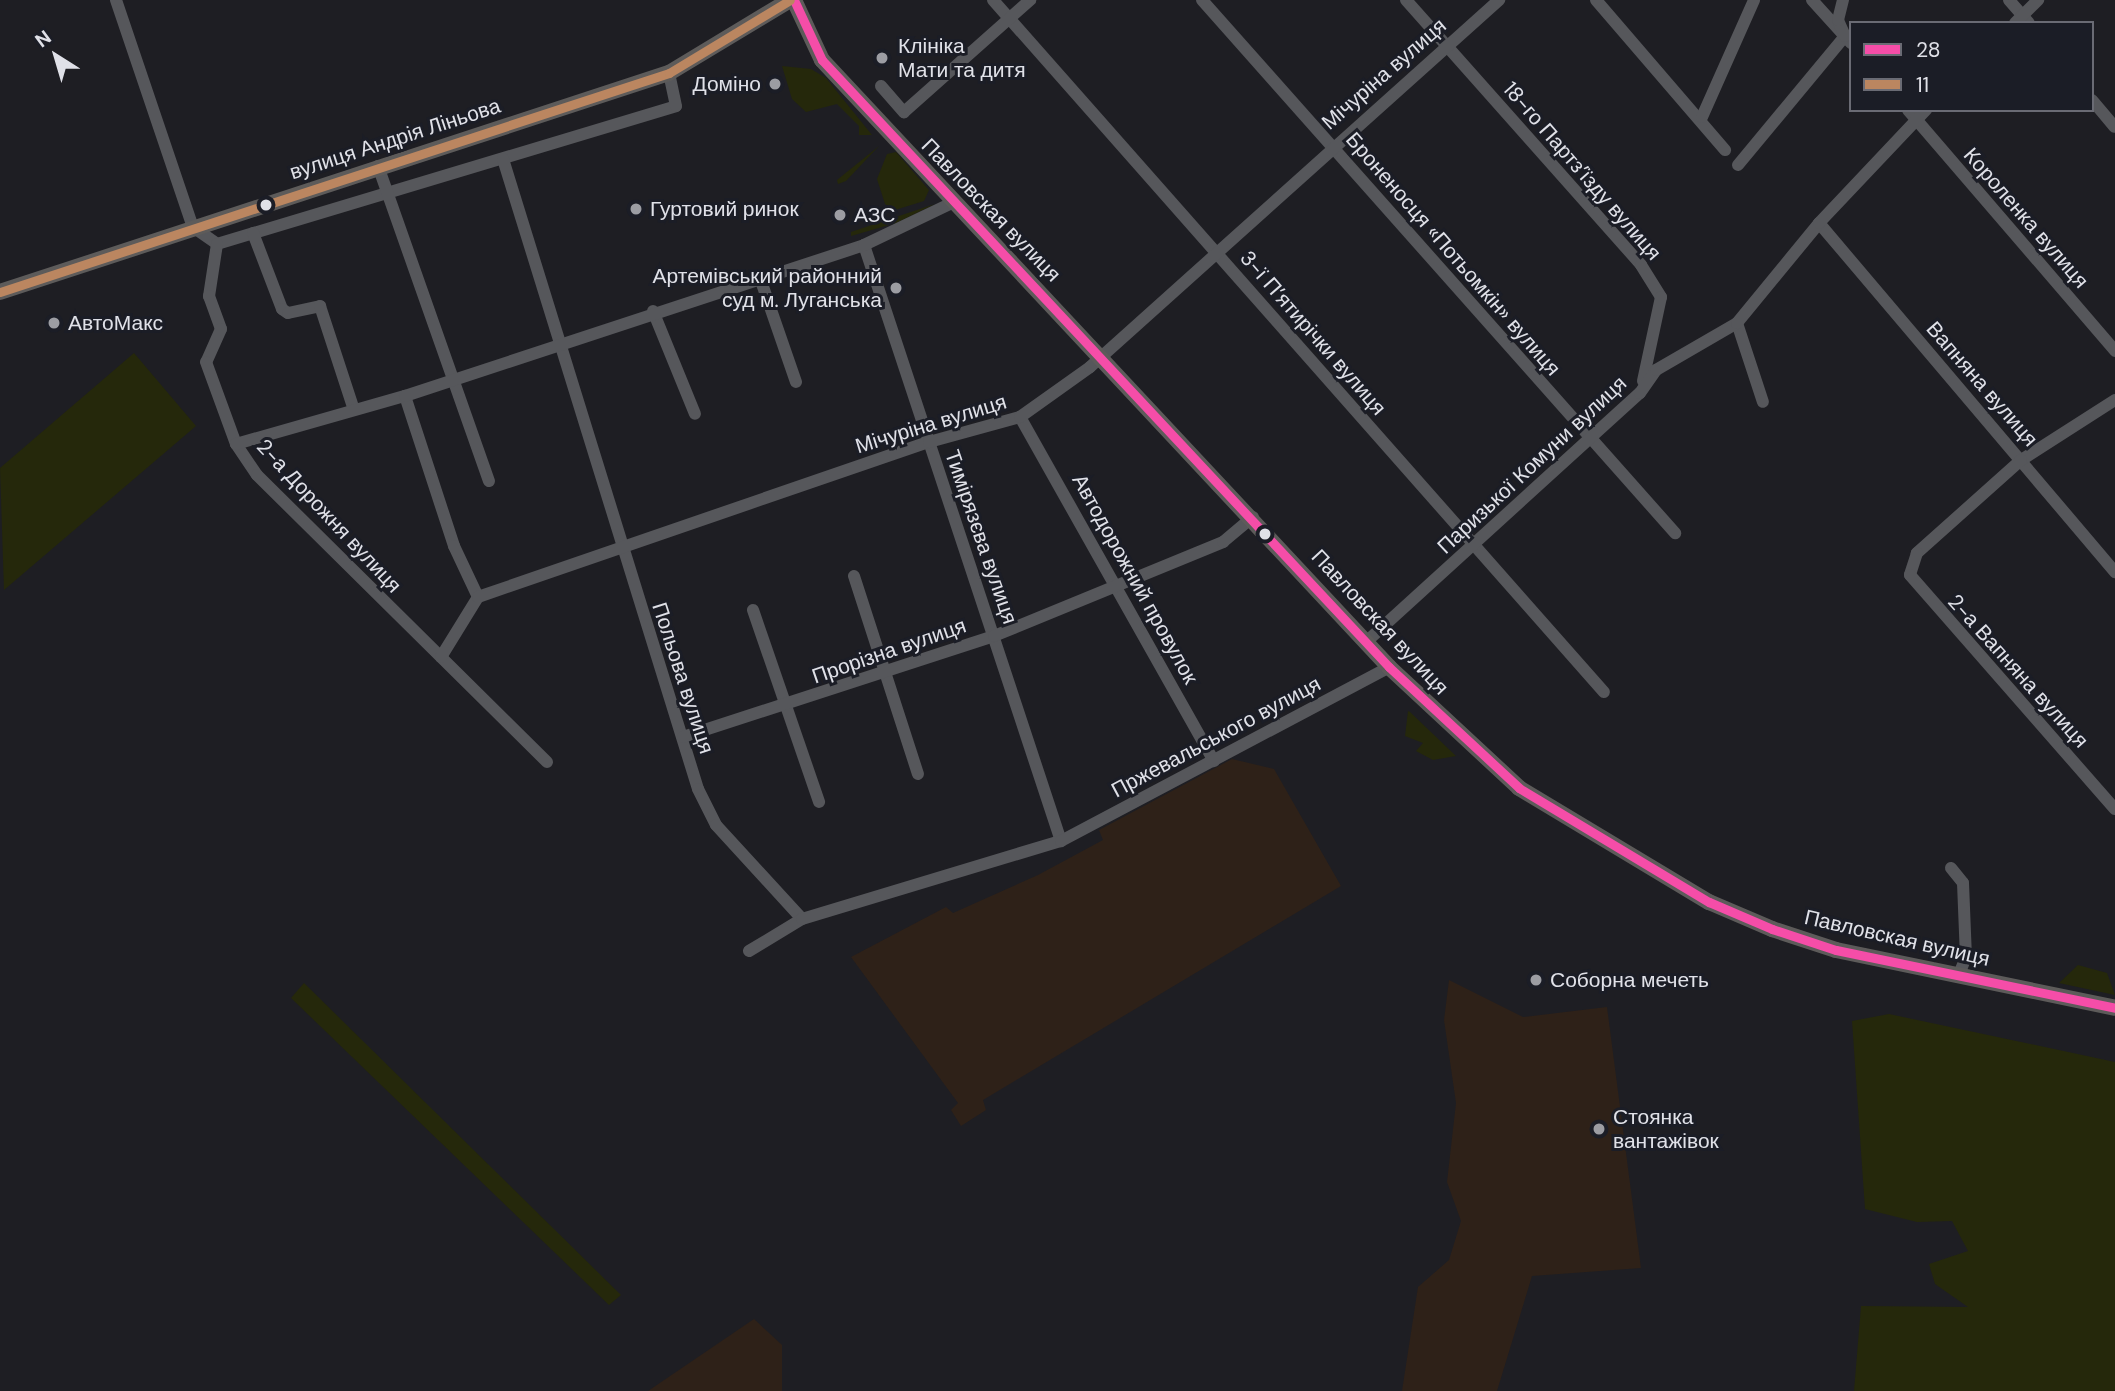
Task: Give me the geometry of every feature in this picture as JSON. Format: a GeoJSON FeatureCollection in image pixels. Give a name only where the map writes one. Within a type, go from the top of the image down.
{"type":"FeatureCollection","features":[{"type":"Feature","properties":{"kind":"main road","name":"вулиця Андрія Ліньова"},"geometry":{"type":"LineString","coordinates":[[0,292],[378,166],[669,73],[792,0]]}},
{"type":"Feature","properties":{"kind":"main road","name":"Павловская вулиця"},"geometry":{"type":"LineString","coordinates":[[792,0],[821,60],[1253,517],[1389,667],[1519,788],[1709,902],[1836,950],[2115,1008]]}},
{"type":"Feature","properties":{"kind":"street"},"geometry":{"type":"LineString","coordinates":[[116,0],[193,227],[217,244],[388,195],[676,106],[669,73]]}},
{"type":"Feature","properties":{"kind":"street","name":"3-ї П’ятирічки вулиця"},"geometry":{"type":"LineString","coordinates":[[993,0],[1216,250],[1472,546],[1604,691]]}},
{"type":"Feature","properties":{"kind":"street"},"geometry":{"type":"LineString","coordinates":[[881,86],[904,112],[1030,0]]}},
{"type":"Feature","properties":{"kind":"street","name":"Броненосця «Потьомкін» вулиця"},"geometry":{"type":"LineString","coordinates":[[1202,0],[1333,144],[1588,441],[1675,533]]}},
{"type":"Feature","properties":{"kind":"street","name":"18-го Партз’їзду вулиця"},"geometry":{"type":"LineString","coordinates":[[1406,0],[1641,265],[1661,298],[1640,393]]}},
{"type":"Feature","properties":{"kind":"street","name":"Мічуріна вулиця"},"geometry":{"type":"LineString","coordinates":[[478,597],[929,442],[1020,417],[1102,356],[1333,144],[1499,0]]}},
{"type":"Feature","properties":{"kind":"street"},"geometry":{"type":"LineString","coordinates":[[1596,0],[1702,117],[1724,150]]}},
{"type":"Feature","properties":{"kind":"street"},"geometry":{"type":"LineString","coordinates":[[1702,117],[1754,0]]}},
{"type":"Feature","properties":{"kind":"street"},"geometry":{"type":"LineString","coordinates":[[1812,0],[1848,39]]}},
{"type":"Feature","properties":{"kind":"street"},"geometry":{"type":"LineString","coordinates":[[1843,0],[1838,20],[1848,39]]}},
{"type":"Feature","properties":{"kind":"street"},"geometry":{"type":"LineString","coordinates":[[2010,0],[2022,20],[2038,0]]}},
{"type":"Feature","properties":{"kind":"street"},"geometry":{"type":"LineString","coordinates":[[1738,164],[1848,39]]}},
{"type":"Feature","properties":{"kind":"street"},"geometry":{"type":"LineString","coordinates":[[2094,102],[2115,127]]}},
{"type":"Feature","properties":{"kind":"street","name":"Паризької Комуни вулиця"},"geometry":{"type":"LineString","coordinates":[[1366,642],[1640,393],[1656,370],[1737,323],[1912,115]]}},
{"type":"Feature","properties":{"kind":"street","name":"Короленка вулиця"},"geometry":{"type":"LineString","coordinates":[[1912,115],[2115,351]]}},
{"type":"Feature","properties":{"kind":"street","name":"Польова вулиця"},"geometry":{"type":"LineString","coordinates":[[503,159],[558,346],[682,737],[716,825],[802,919]]}},
{"type":"Feature","properties":{"kind":"street"},"geometry":{"type":"LineString","coordinates":[[378,166],[457,379],[489,481]]}},
{"type":"Feature","properties":{"kind":"street"},"geometry":{"type":"LineString","coordinates":[[236,444],[405,396],[558,346],[653,311],[864,245],[954,202]]}},
{"type":"Feature","properties":{"kind":"street","name":"Вапняна вулиця"},"geometry":{"type":"LineString","coordinates":[[1819,223],[2115,572]]}},
{"type":"Feature","properties":{"kind":"street"},"geometry":{"type":"LineString","coordinates":[[253,233],[282,309],[288,313],[320,306],[354,410]]}},
{"type":"Feature","properties":{"kind":"street","name":"2-а Дорожня вулиця"},"geometry":{"type":"LineString","coordinates":[[217,244],[209,296],[221,329],[206,362],[236,444],[257,475],[547,762]]}},
{"type":"Feature","properties":{"kind":"street","name":"Тимірязєва вулиця"},"geometry":{"type":"LineString","coordinates":[[864,245],[1061,841]]}},
{"type":"Feature","properties":{"kind":"street"},"geometry":{"type":"LineString","coordinates":[[760,278],[796,382]]}},
{"type":"Feature","properties":{"kind":"street"},"geometry":{"type":"LineString","coordinates":[[653,311],[695,414]]}},
{"type":"Feature","properties":{"kind":"street"},"geometry":{"type":"LineString","coordinates":[[1737,323],[1763,402]]}},
{"type":"Feature","properties":{"kind":"street"},"geometry":{"type":"LineString","coordinates":[[405,396],[454,546],[478,597],[440,657]]}},
{"type":"Feature","properties":{"kind":"street"},"geometry":{"type":"LineString","coordinates":[[2021,460],[2115,400]]}},
{"type":"Feature","properties":{"kind":"street","name":"Автодорожний провулок"},"geometry":{"type":"LineString","coordinates":[[1020,417],[1119,583],[1214,761]]}},
{"type":"Feature","properties":{"kind":"street","name":"2-а Вапняна вулиця"},"geometry":{"type":"LineString","coordinates":[[2021,460],[1917,553],[1910,575],[1924,596],[2115,809]]}},
{"type":"Feature","properties":{"kind":"street","name":"Прорізна вулиця"},"geometry":{"type":"LineString","coordinates":[[682,737],[788,705],[994,636],[1223,542],[1253,517]]}},
{"type":"Feature","properties":{"kind":"street"},"geometry":{"type":"LineString","coordinates":[[853,576],[883,674],[919,774]]}},
{"type":"Feature","properties":{"kind":"street"},"geometry":{"type":"LineString","coordinates":[[753,610],[788,705],[819,802]]}},
{"type":"Feature","properties":{"kind":"street","name":"Пржевальського вулиця"},"geometry":{"type":"LineString","coordinates":[[1061,841],[1389,667]]}},
{"type":"Feature","properties":{"kind":"street"},"geometry":{"type":"LineString","coordinates":[[749,951],[802,919],[1061,841]]}},
{"type":"Feature","properties":{"kind":"street"},"geometry":{"type":"LineString","coordinates":[[1951,868],[1964,883],[1966,957],[1959,974]]}},
{"type":"Feature","properties":{"kind":"shaded area"},"geometry":{"type":"Polygon","coordinates":[[[1232,759],[1274,769],[1341,886],[983,1100],[986,1110],[961,1126],[951,1110],[958,1103],[851,957],[946,907],[953,913],[1038,875],[1103,840],[1099,830],[1232,759]]]}},
{"type":"Feature","properties":{"kind":"shaded area"},"geometry":{"type":"Polygon","coordinates":[[[1449,980],[1523,1017],[1607,1007],[1641,1268],[1532,1276],[1497,1391],[1402,1391],[1418,1287],[1449,1260],[1461,1221],[1447,1182],[1456,1103],[1444,1020],[1449,980]]]}},
{"type":"Feature","properties":{"kind":"shaded area"},"geometry":{"type":"Polygon","coordinates":[[[754,1319],[782,1345],[782,1391],[648,1391],[754,1319]]]}},
{"type":"Feature","properties":{"kind":"green space"},"geometry":{"type":"Polygon","coordinates":[[[782,66],[811,69],[826,78],[872,135],[859,135],[859,126],[837,104],[806,112],[792,99],[782,66]]]}},
{"type":"Feature","properties":{"kind":"green space"},"geometry":{"type":"Polygon","coordinates":[[[879,146],[846,181],[838,184],[837,180],[879,146]]]}},
{"type":"Feature","properties":{"kind":"green space"},"geometry":{"type":"Polygon","coordinates":[[[896,152],[929,190],[924,201],[895,210],[885,204],[877,179],[887,154],[896,152]]]}},
{"type":"Feature","properties":{"kind":"green space"},"geometry":{"type":"Polygon","coordinates":[[[935,204],[896,223],[851,236],[851,232],[935,204]]]}},
{"type":"Feature","properties":{"kind":"green space"},"geometry":{"type":"Polygon","coordinates":[[[134,353],[196,426],[4,590],[0,468],[134,353]]]}},
{"type":"Feature","properties":{"kind":"green space"},"geometry":{"type":"Polygon","coordinates":[[[1408,711],[1456,756],[1433,760],[1416,751],[1423,743],[1405,736],[1408,711]]]}},
{"type":"Feature","properties":{"kind":"green space"},"geometry":{"type":"Polygon","coordinates":[[[2078,965],[2107,973],[2115,995],[2059,983],[2078,965]]]}},
{"type":"Feature","properties":{"kind":"green space"},"geometry":{"type":"Polygon","coordinates":[[[304,983],[621,1295],[609,1305],[291,998],[304,983]]]}},
{"type":"Feature","properties":{"kind":"green space"},"geometry":{"type":"Polygon","coordinates":[[[1889,1014],[2115,1062],[2115,1391],[1854,1391],[1861,1306],[1968,1307],[1935,1284],[1929,1264],[1968,1251],[1952,1221],[1917,1222],[1865,1209],[1852,1021],[1889,1014]]]}},
{"type":"Feature","properties":{"kind":"transit line","name":"11"},"geometry":{"type":"LineString","coordinates":[[0,292],[669,73],[790,0]]}},
{"type":"Feature","properties":{"kind":"transit line","name":"28"},"geometry":{"type":"LineString","coordinates":[[794,0],[822,60],[1389,667],[1519,788],[1709,902],[1772,929],[1836,950],[2115,1008]]}},
{"type":"Feature","properties":{"kind":"place","name":"Клініка Мати та дитя"},"geometry":{"type":"Point","coordinates":[882,58]}},
{"type":"Feature","properties":{"kind":"place","name":"Доміно"},"geometry":{"type":"Point","coordinates":[775,84]}},
{"type":"Feature","properties":{"kind":"place","name":"Гуртовий ринок"},"geometry":{"type":"Point","coordinates":[636,209]}},
{"type":"Feature","properties":{"kind":"place","name":"АЗС"},"geometry":{"type":"Point","coordinates":[840,215]}},
{"type":"Feature","properties":{"kind":"place","name":"Артемівський районний суд м. Луганська"},"geometry":{"type":"Point","coordinates":[896,288]}},
{"type":"Feature","properties":{"kind":"place","name":"АвтоМакс"},"geometry":{"type":"Point","coordinates":[54,323]}},
{"type":"Feature","properties":{"kind":"place","name":"Соборна мечеть"},"geometry":{"type":"Point","coordinates":[1536,980]}},
{"type":"Feature","properties":{"kind":"place","name":"Стоянка вантажівок"},"geometry":{"type":"Point","coordinates":[1599,1129]}}]}
